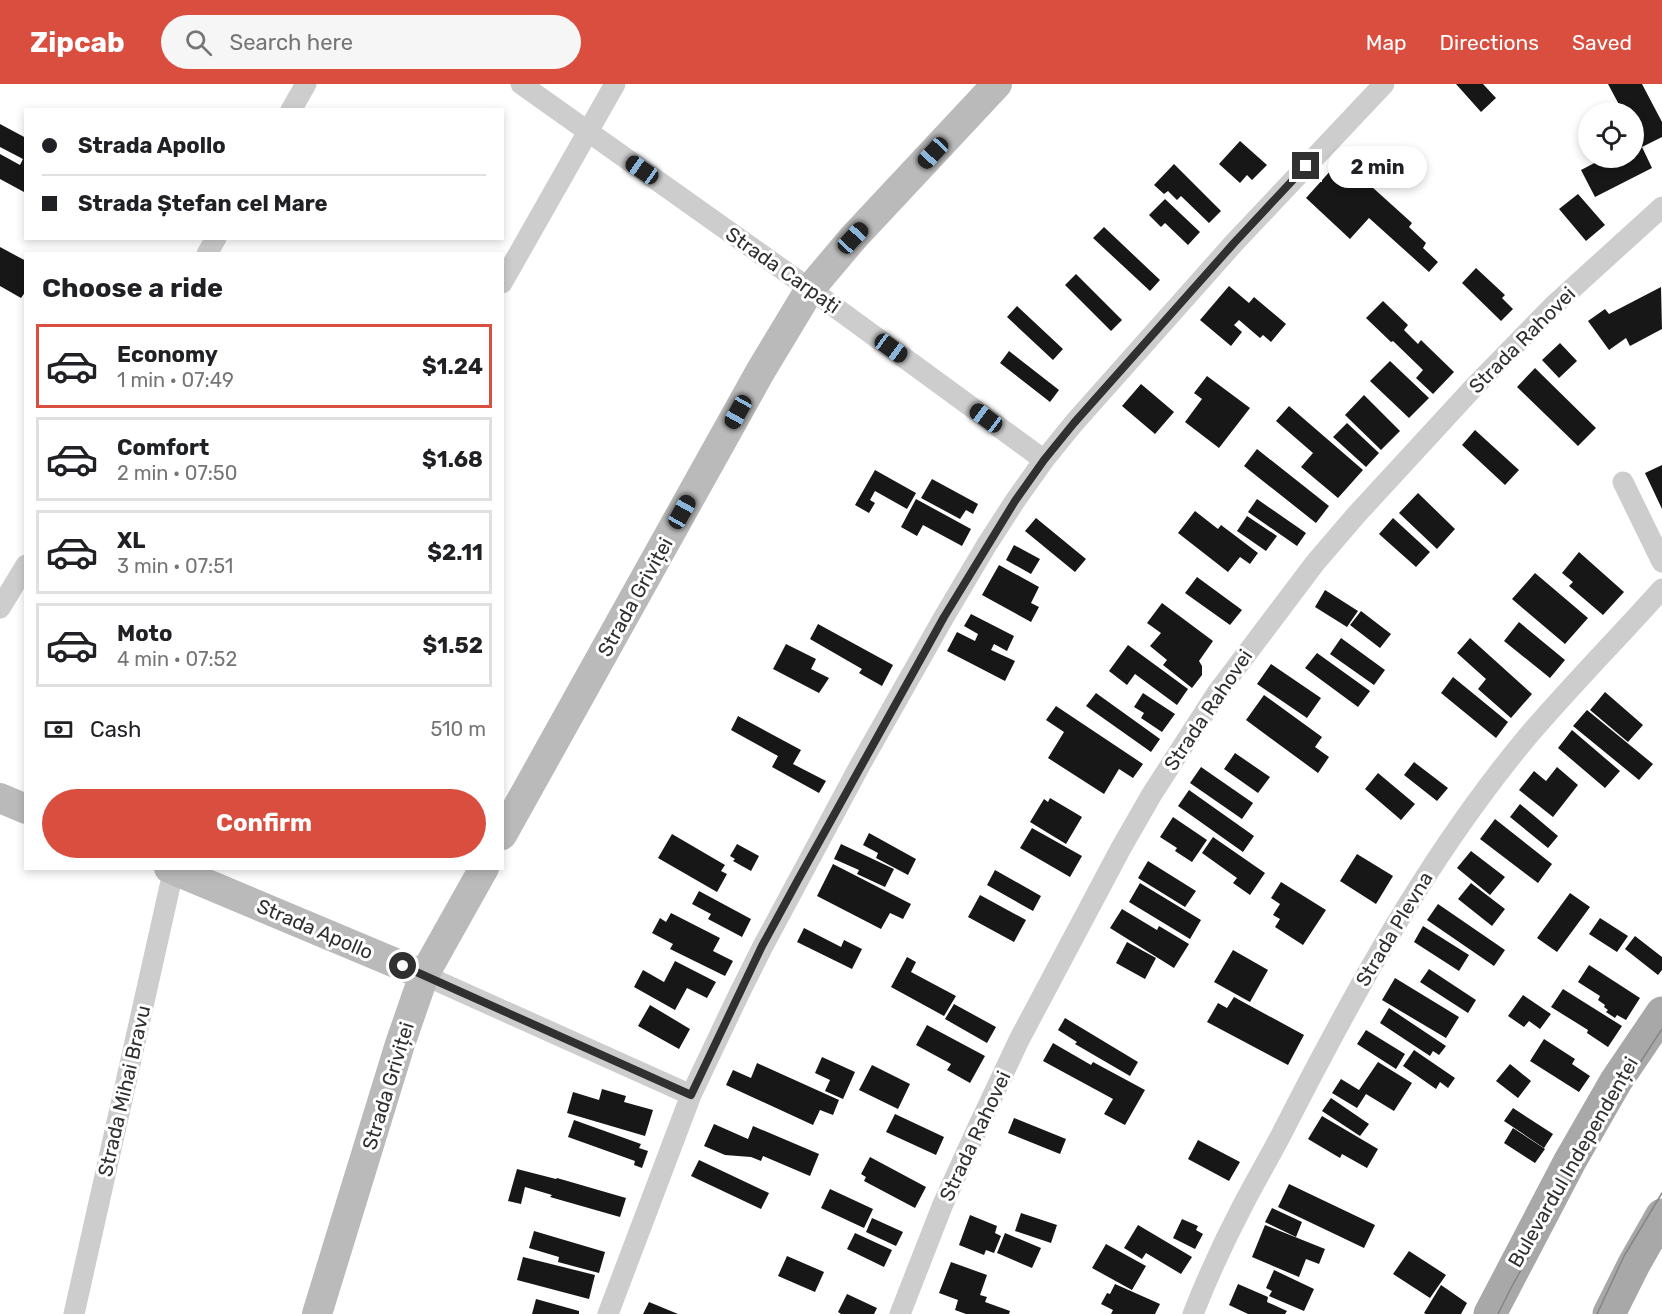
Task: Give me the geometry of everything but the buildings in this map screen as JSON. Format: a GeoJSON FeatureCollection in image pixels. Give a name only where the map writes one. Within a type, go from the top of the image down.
{"type":"FeatureCollection","features":[{"type":"Feature","properties":{"kind":"main road","name":"Strada Griviței"},"geometry":{"type":"LineString","coordinates":[[504,831],[754,382],[810,289],[853,238],[997,84]]}},
{"type":"Feature","properties":{"kind":"main road"},"geometry":{"type":"LineString","coordinates":[[0,798],[24,808]]}},
{"type":"Feature","properties":{"kind":"main road","name":"Strada Apollo"},"geometry":{"type":"LineString","coordinates":[[174,870],[424,975]]}},
{"type":"Feature","properties":{"kind":"main road","name":"Strada Griviței"},"geometry":{"type":"LineString","coordinates":[[317,1314],[400,1044],[424,975],[483,870]]}},
{"type":"Feature","properties":{"kind":"main road","name":"Bulevardul Independenței"},"geometry":{"type":"LineString","coordinates":[[1490,1314],[1569,1161],[1616,1081],[1662,1013]]}},
{"type":"Feature","properties":{"kind":"main road"},"geometry":{"type":"LineString","coordinates":[[1609,1314],[1662,1215]]}},
{"type":"Feature","properties":{"kind":"street"},"geometry":{"type":"LineString","coordinates":[[292,108],[306,84]]}},
{"type":"Feature","properties":{"kind":"street","name":"Strada Carpați"},"geometry":{"type":"LineString","coordinates":[[521,84],[810,289],[1044,460]]}},
{"type":"Feature","properties":{"kind":"street"},"geometry":{"type":"LineString","coordinates":[[504,279],[615,84]]}},
{"type":"Feature","properties":{"kind":"street"},"geometry":{"type":"LineString","coordinates":[[609,1314],[691,1095],[762,946],[865,757],[986,546],[1044,460],[1234,243],[1384,84]]}},
{"type":"Feature","properties":{"kind":"street","name":"Strada Rahovei"},"geometry":{"type":"LineString","coordinates":[[900,1314],[944,1204],[1019,1040],[1116,857],[1152,794],[1217,693],[1315,563],[1365,506],[1474,387],[1553,306],[1662,207]]}},
{"type":"Feature","properties":{"kind":"street"},"geometry":{"type":"LineString","coordinates":[[1623,482],[1662,562]]}},
{"type":"Feature","properties":{"kind":"street"},"geometry":{"type":"LineString","coordinates":[[0,608],[24,568]]}},
{"type":"Feature","properties":{"kind":"street","name":"Strada Plevna"},"geometry":{"type":"LineString","coordinates":[[1193,1314],[1244,1203],[1319,1061],[1382,946],[1433,864],[1528,736],[1662,589]]}},
{"type":"Feature","properties":{"kind":"street","name":"Strada Mihai Bravu"},"geometry":{"type":"LineString","coordinates":[[74,1314],[172,870]]}},
{"type":"Feature","properties":{"kind":"street","name":"Strada Apollo"},"geometry":{"type":"LineString","coordinates":[[424,975],[691,1095]]}},
{"type":"Feature","properties":{"kind":"tram line"},"geometry":{"type":"LineString","coordinates":[[1498,1314],[1615,1101],[1662,1029]]}},
{"type":"Feature","properties":{"kind":"tram line"},"geometry":{"type":"LineString","coordinates":[[1597,1314],[1624,1256],[1662,1193]]}},
{"type":"Feature","properties":{"kind":"route"},"geometry":{"type":"LineString","coordinates":[[403,966],[691,1095],[738,994],[799,878],[944,617],[1015,501],[1074,423],[1234,243],[1306,166]]}}]}
